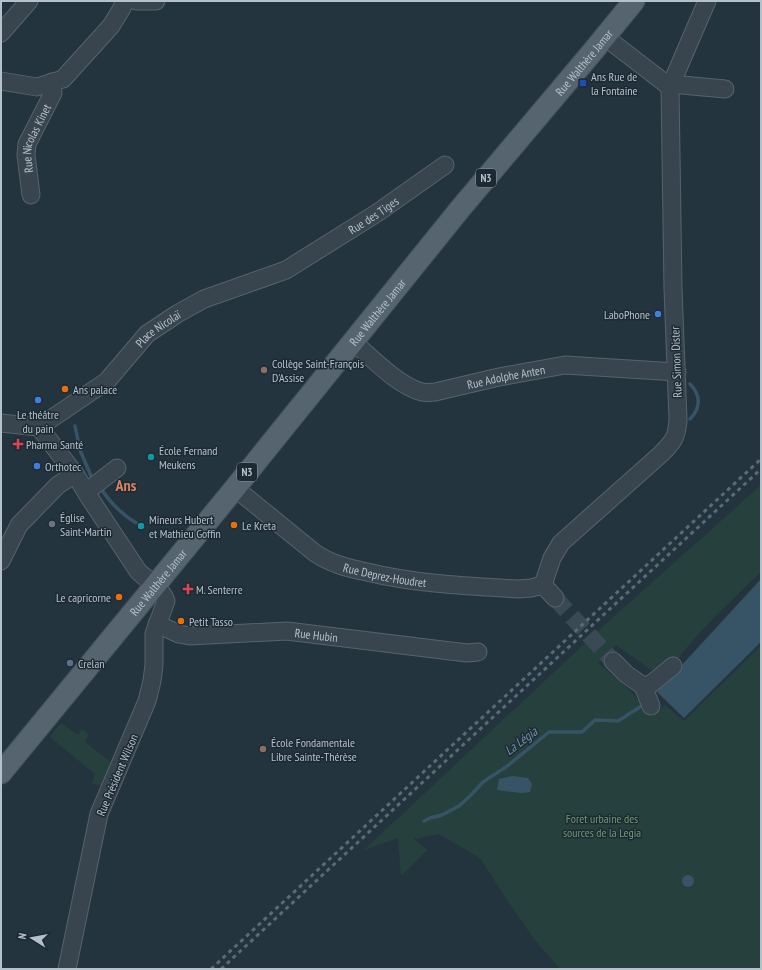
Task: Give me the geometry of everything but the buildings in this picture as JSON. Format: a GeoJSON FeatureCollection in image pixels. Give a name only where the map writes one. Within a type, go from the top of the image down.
{"type":"FeatureCollection","features":[{"type":"Feature","properties":{"kind":"main road","name":"Rue Walthère Jamar"},"geometry":{"type":"LineString","coordinates":[[1,773],[235,488],[460,209],[634,1]]}},
{"type":"Feature","properties":{"kind":"street"},"geometry":{"type":"LineString","coordinates":[[1,33],[29,1]]}},
{"type":"Feature","properties":{"kind":"street","name":"Rue Nicolas Kinet"},"geometry":{"type":"LineString","coordinates":[[1,81],[37,87],[63,79],[111,26],[122,8],[124,1]]}},
{"type":"Feature","properties":{"kind":"street"},"geometry":{"type":"LineString","coordinates":[[136,1],[156,1]]}},
{"type":"Feature","properties":{"kind":"street","name":"Rue Simon Dister"},"geometry":{"type":"LineString","coordinates":[[543,585],[552,558],[561,543],[661,454],[676,436],[678,420],[673,288],[670,85],[707,1]]}},
{"type":"Feature","properties":{"kind":"street"},"geometry":{"type":"LineString","coordinates":[[605,37],[670,85],[725,89]]}},
{"type":"Feature","properties":{"kind":"street","name":"Rue Nicolas Kinet"},"geometry":{"type":"LineString","coordinates":[[31,195],[26,155],[27,144],[53,93],[52,82]]}},
{"type":"Feature","properties":{"kind":"street","name":"Rue des Tiges"},"geometry":{"type":"LineString","coordinates":[[299,263],[389,206],[445,165]]}},
{"type":"Feature","properties":{"kind":"street","name":"Place Nicolaï"},"geometry":{"type":"LineString","coordinates":[[39,427],[107,381],[148,334],[176,314],[204,299],[271,276],[299,263]]}},
{"type":"Feature","properties":{"kind":"street","name":"Rue Adolphe Anten"},"geometry":{"type":"LineString","coordinates":[[352,342],[402,382],[416,390],[424,392],[435,392],[499,377],[565,365],[677,372]]}},
{"type":"Feature","properties":{"kind":"street"},"geometry":{"type":"LineString","coordinates":[[1,423],[39,427],[75,474],[138,571],[154,586]]}},
{"type":"Feature","properties":{"kind":"street"},"geometry":{"type":"LineString","coordinates":[[86,492],[117,468]]}},
{"type":"Feature","properties":{"kind":"street"},"geometry":{"type":"LineString","coordinates":[[1,561],[18,525],[58,485],[75,474]]}},
{"type":"Feature","properties":{"kind":"street","name":"Rue Deprez-Houdret"},"geometry":{"type":"LineString","coordinates":[[235,488],[315,553],[342,566],[412,581],[518,589],[543,585]]}},
{"type":"Feature","properties":{"kind":"street"},"geometry":{"type":"LineString","coordinates":[[543,585],[555,598]]}},
{"type":"Feature","properties":{"kind":"street","name":"Rue Président Wilson"},"geometry":{"type":"LineString","coordinates":[[67,969],[99,814],[140,719],[150,691],[154,665],[154,642],[157,624],[166,601],[162,593],[154,586]]}},
{"type":"Feature","properties":{"kind":"street","name":"Rue Hubin"},"geometry":{"type":"LineString","coordinates":[[157,624],[179,634],[190,636],[287,631],[467,653],[478,652]]}},
{"type":"Feature","properties":{"kind":"street"},"geometry":{"type":"LineString","coordinates":[[613,661],[626,674],[643,686],[652,706]]}},
{"type":"Feature","properties":{"kind":"street"},"geometry":{"type":"LineString","coordinates":[[643,686],[651,684],[673,666]]}},
{"type":"Feature","properties":{"kind":"green space","name":"Foret urbaine des sources de la Legia"},"geometry":{"type":"Polygon","coordinates":[[[761,485],[761,572],[703,629],[673,666],[651,670],[616,645],[598,663],[631,691],[651,717],[665,705],[684,721],[761,645],[761,969],[560,969],[534,939],[480,858],[439,834],[414,839],[427,850],[401,876],[398,838],[364,850],[599,630],[761,485]]]}},
{"type":"Feature","properties":{"kind":"green space"},"geometry":{"type":"Polygon","coordinates":[[[61,723],[78,735],[82,729],[89,735],[85,742],[112,763],[102,784],[99,786],[92,783],[95,774],[50,737],[61,723]]]}},
{"type":"Feature","properties":{"kind":"water"},"geometry":{"type":"Polygon","coordinates":[[[761,579],[761,642],[684,718],[657,692],[761,579]]]}},
{"type":"Feature","properties":{"kind":"water"},"geometry":{"type":"Polygon","coordinates":[[[512,776],[528,778],[532,784],[530,792],[521,793],[497,790],[499,779],[512,776]]]}},
{"type":"Feature","properties":{"kind":"water"},"geometry":{"type":"Polygon","coordinates":[[[690,875],[693,876],[693,886],[686,887],[683,886],[682,879],[683,876],[690,875]]]}},
{"type":"Feature","properties":{"kind":"waterway","name":"La Légia"},"geometry":{"type":"LineString","coordinates":[[690,384],[694,388],[698,397],[698,406],[694,415],[690,419]]}},
{"type":"Feature","properties":{"kind":"waterway"},"geometry":{"type":"LineString","coordinates":[[75,426],[80,450],[91,476]]}},
{"type":"Feature","properties":{"kind":"waterway"},"geometry":{"type":"LineString","coordinates":[[100,487],[119,510],[131,520],[144,527]]}},
{"type":"Feature","properties":{"kind":"waterway","name":"La Légia"},"geometry":{"type":"LineString","coordinates":[[424,821],[442,815],[459,806],[483,782],[506,767],[549,732],[582,732],[595,720],[618,721],[640,707]]}},
{"type":"Feature","properties":{"kind":"tunnel"},"geometry":{"type":"LineString","coordinates":[[555,598],[613,661]]}},
{"type":"Feature","properties":{"kind":"railway"},"geometry":{"type":"LineString","coordinates":[[211,969],[761,459]]}},
{"type":"Feature","properties":{"kind":"railway"},"geometry":{"type":"LineString","coordinates":[[221,969],[761,469]]}},
{"type":"Feature","properties":{"kind":"place","name":"Ans Rue de la Fontaine"},"geometry":{"type":"Point","coordinates":[583,83]}},
{"type":"Feature","properties":{"kind":"place","name":"LaboPhone"},"geometry":{"type":"Point","coordinates":[658,314]}},
{"type":"Feature","properties":{"kind":"place","name":"Collège Saint-François D'Assise"},"geometry":{"type":"Point","coordinates":[264,370]}},
{"type":"Feature","properties":{"kind":"place","name":"Ans palace"},"geometry":{"type":"Point","coordinates":[65,389]}},
{"type":"Feature","properties":{"kind":"place","name":"Le théâtre du pain"},"geometry":{"type":"Point","coordinates":[38,400]}},
{"type":"Feature","properties":{"kind":"place","name":"Pharma Santé"},"geometry":{"type":"Point","coordinates":[18,444]}},
{"type":"Feature","properties":{"kind":"place","name":"École Fernand Meukens"},"geometry":{"type":"Point","coordinates":[151,457]}},
{"type":"Feature","properties":{"kind":"place","name":"Orthotec"},"geometry":{"type":"Point","coordinates":[37,466]}},
{"type":"Feature","properties":{"kind":"place","name":"Église Saint-Martin"},"geometry":{"type":"Point","coordinates":[52,524]}},
{"type":"Feature","properties":{"kind":"place","name":"Le Kreta"},"geometry":{"type":"Point","coordinates":[234,525]}},
{"type":"Feature","properties":{"kind":"place","name":"Mineurs Hubert et Mathieu Goffin"},"geometry":{"type":"Point","coordinates":[141,526]}},
{"type":"Feature","properties":{"kind":"place","name":"M. Senterre"},"geometry":{"type":"Point","coordinates":[188,589]}},
{"type":"Feature","properties":{"kind":"place","name":"Le capricorne"},"geometry":{"type":"Point","coordinates":[119,597]}},
{"type":"Feature","properties":{"kind":"place","name":"Petit Tasso"},"geometry":{"type":"Point","coordinates":[181,621]}},
{"type":"Feature","properties":{"kind":"place","name":"Crelan"},"geometry":{"type":"Point","coordinates":[70,663]}},
{"type":"Feature","properties":{"kind":"place","name":"École Fondamentale Libre Sainte-Thérèse"},"geometry":{"type":"Point","coordinates":[263,749]}},
{"type":"Feature","properties":{"kind":"district","name":"Ans"},"geometry":{"type":"Point","coordinates":[126,485]}}]}
